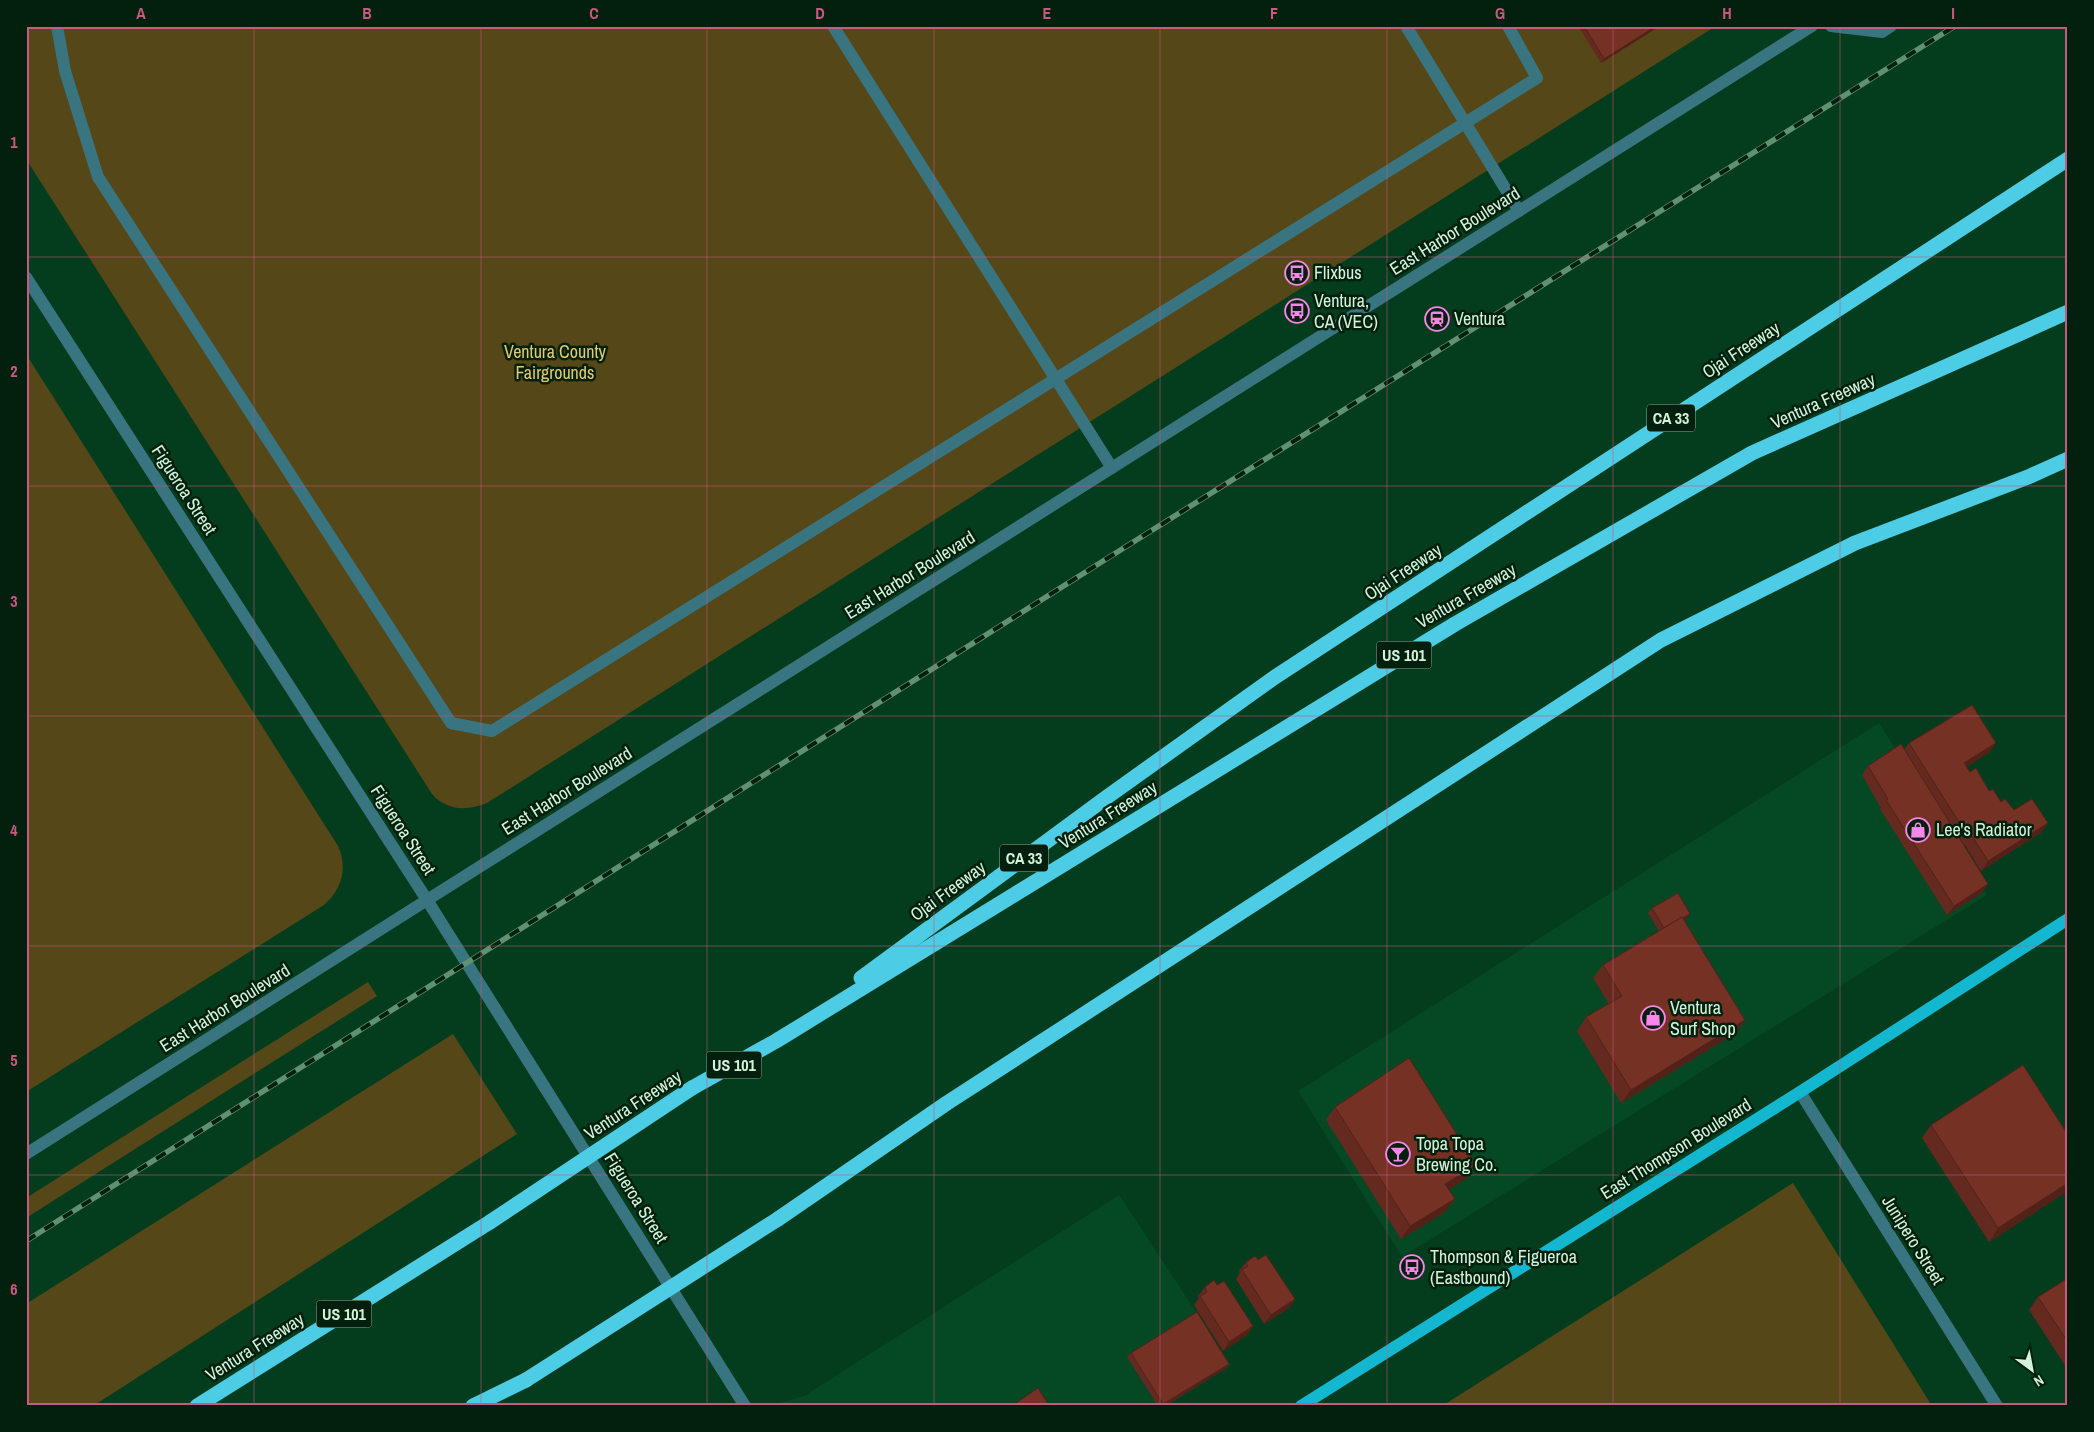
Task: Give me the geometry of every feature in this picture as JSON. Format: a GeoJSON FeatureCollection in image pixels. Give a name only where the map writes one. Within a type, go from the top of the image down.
{"type":"FeatureCollection","features":[{"type":"Feature","properties":{"kind":"highway","name":"Ojai Freeway"},"geometry":{"type":"LineString","coordinates":[[776,1041],[1107,797],[1275,678],[2068,159]]}},
{"type":"Feature","properties":{"kind":"highway","name":"Ventura Freeway"},"geometry":{"type":"LineString","coordinates":[[198,1406],[490,1222],[692,1088],[776,1041],[1455,624],[1752,453],[2063,314]]}},
{"type":"Feature","properties":{"kind":"highway"},"geometry":{"type":"LineString","coordinates":[[473,1406],[526,1380],[778,1219],[955,1097],[1661,640],[1855,543],[2028,477],[2068,459]]}},
{"type":"Feature","properties":{"kind":"main road","name":"East Thompson Boulevard"},"geometry":{"type":"LineString","coordinates":[[1301,1406],[1800,1092],[2068,919]]}},
{"type":"Feature","properties":{"kind":"street"},"geometry":{"type":"LineString","coordinates":[[57,26],[65,71],[98,178],[451,724],[492,731],[1537,78],[1508,26]]}},
{"type":"Feature","properties":{"kind":"street"},"geometry":{"type":"LineString","coordinates":[[832,26],[1112,468]]}},
{"type":"Feature","properties":{"kind":"street"},"geometry":{"type":"LineString","coordinates":[[1406,26],[1519,211]]}},
{"type":"Feature","properties":{"kind":"street","name":"East Harbor Boulevard"},"geometry":{"type":"LineString","coordinates":[[26,1154],[1812,26]]}},
{"type":"Feature","properties":{"kind":"street"},"geometry":{"type":"LineString","coordinates":[[1831,26],[1882,32],[1891,26]]}},
{"type":"Feature","properties":{"kind":"street","name":"Figueroa Street"},"geometry":{"type":"LineString","coordinates":[[26,277],[427,900],[745,1406]]}},
{"type":"Feature","properties":{"kind":"street","name":"Junipero Street"},"geometry":{"type":"LineString","coordinates":[[1800,1092],[1997,1406]]}},
{"type":"Feature","properties":{"kind":"shaded area"},"geometry":{"type":"Polygon","coordinates":[[[1879,723],[1987,895],[1402,1257],[1298,1091],[1879,723]]]}},
{"type":"Feature","properties":{"kind":"shaded area"},"geometry":{"type":"Polygon","coordinates":[[[1119,1195],[1231,1365],[1167,1406],[769,1406],[804,1396],[1119,1195]]]}},
{"type":"Feature","properties":{"kind":"green space","name":"Ventura County Fairgrounds"},"geometry":{"type":"Polygon","coordinates":[[[26,26],[1716,26],[487,803],[480,806],[458,808],[444,804],[432,794],[26,159],[26,26]]]}},
{"type":"Feature","properties":{"kind":"green space"},"geometry":{"type":"Polygon","coordinates":[[[26,354],[338,846],[343,862],[343,870],[339,885],[324,905],[26,1092],[26,354]]]}},
{"type":"Feature","properties":{"kind":"green space"},"geometry":{"type":"Polygon","coordinates":[[[368,982],[377,996],[26,1218],[26,1198],[368,982]]]}},
{"type":"Feature","properties":{"kind":"green space"},"geometry":{"type":"Polygon","coordinates":[[[453,1034],[517,1134],[93,1406],[26,1406],[26,1304],[453,1034]]]}},
{"type":"Feature","properties":{"kind":"green space"},"geometry":{"type":"Polygon","coordinates":[[[1793,1183],[1932,1406],[1442,1406],[1793,1183]]]}},
{"type":"Feature","properties":{"kind":"building"},"geometry":{"type":"Polygon","coordinates":[[[1584,26],[1656,26],[1604,59],[1584,26]]]}},
{"type":"Feature","properties":{"kind":"building"},"geometry":{"type":"Polygon","coordinates":[[[1972,705],[1996,743],[1964,763],[1970,772],[1976,768],[1989,791],[1993,789],[2001,802],[2005,799],[2014,810],[2032,799],[2048,823],[1988,861],[1972,836],[1970,837],[1966,830],[1964,830],[1909,743],[1972,705]]]}},
{"type":"Feature","properties":{"kind":"building","name":"Lee's Radiator"},"geometry":{"type":"Polygon","coordinates":[[[1901,744],[1988,884],[1954,906],[1886,800],[1888,799],[1868,766],[1901,744]]]}},
{"type":"Feature","properties":{"kind":"building"},"geometry":{"type":"Polygon","coordinates":[[[1678,893],[1690,914],[1664,928],[1652,908],[1678,893]]]}},
{"type":"Feature","properties":{"kind":"building"},"geometry":{"type":"Polygon","coordinates":[[[1682,917],[1745,1020],[1631,1090],[1586,1017],[1622,996],[1603,965],[1682,917]]]}},
{"type":"Feature","properties":{"kind":"building"},"geometry":{"type":"Polygon","coordinates":[[[1409,1058],[1476,1165],[1445,1184],[1455,1199],[1410,1226],[1335,1107],[1409,1058]]]}},
{"type":"Feature","properties":{"kind":"building"},"geometry":{"type":"Polygon","coordinates":[[[2023,1065],[2068,1135],[2068,1183],[1998,1228],[1931,1125],[2023,1065]]]}},
{"type":"Feature","properties":{"kind":"building"},"geometry":{"type":"Polygon","coordinates":[[[1266,1255],[1295,1299],[1271,1315],[1242,1270],[1248,1266],[1246,1262],[1255,1256],[1258,1260],[1266,1255]]]}},
{"type":"Feature","properties":{"kind":"building"},"geometry":{"type":"Polygon","coordinates":[[[2068,1278],[2068,1342],[2038,1297],[2068,1278]]]}},
{"type":"Feature","properties":{"kind":"building"},"geometry":{"type":"Polygon","coordinates":[[[1214,1280],[1217,1285],[1224,1281],[1253,1326],[1229,1342],[1200,1296],[1207,1292],[1205,1287],[1214,1280]]]}},
{"type":"Feature","properties":{"kind":"building"},"geometry":{"type":"Polygon","coordinates":[[[1197,1312],[1229,1364],[1163,1404],[1131,1353],[1197,1312]]]}},
{"type":"Feature","properties":{"kind":"building"},"geometry":{"type":"Polygon","coordinates":[[[1038,1388],[1048,1404],[1045,1406],[1013,1406],[1013,1405],[1038,1388]]]}},
{"type":"Feature","properties":{"kind":"railway"},"geometry":{"type":"LineString","coordinates":[[26,1241],[1955,26]]}},
{"type":"Feature","properties":{"kind":"place","name":"Flixbus"},"geometry":{"type":"Point","coordinates":[1297,273]}},
{"type":"Feature","properties":{"kind":"place","name":"Ventura, CA (VEC)"},"geometry":{"type":"Point","coordinates":[1297,311]}},
{"type":"Feature","properties":{"kind":"place","name":"Ventura"},"geometry":{"type":"Point","coordinates":[1437,319]}},
{"type":"Feature","properties":{"kind":"place","name":"Lee's Radiator"},"geometry":{"type":"Point","coordinates":[1918,830]}},
{"type":"Feature","properties":{"kind":"place","name":"Ventura Surf Shop"},"geometry":{"type":"Point","coordinates":[1653,1018]}},
{"type":"Feature","properties":{"kind":"place","name":"Topa Topa Brewing Co."},"geometry":{"type":"Point","coordinates":[1398,1154]}},
{"type":"Feature","properties":{"kind":"place","name":"Thompson & Figueroa (Eastbound)"},"geometry":{"type":"Point","coordinates":[1412,1267]}}]}
